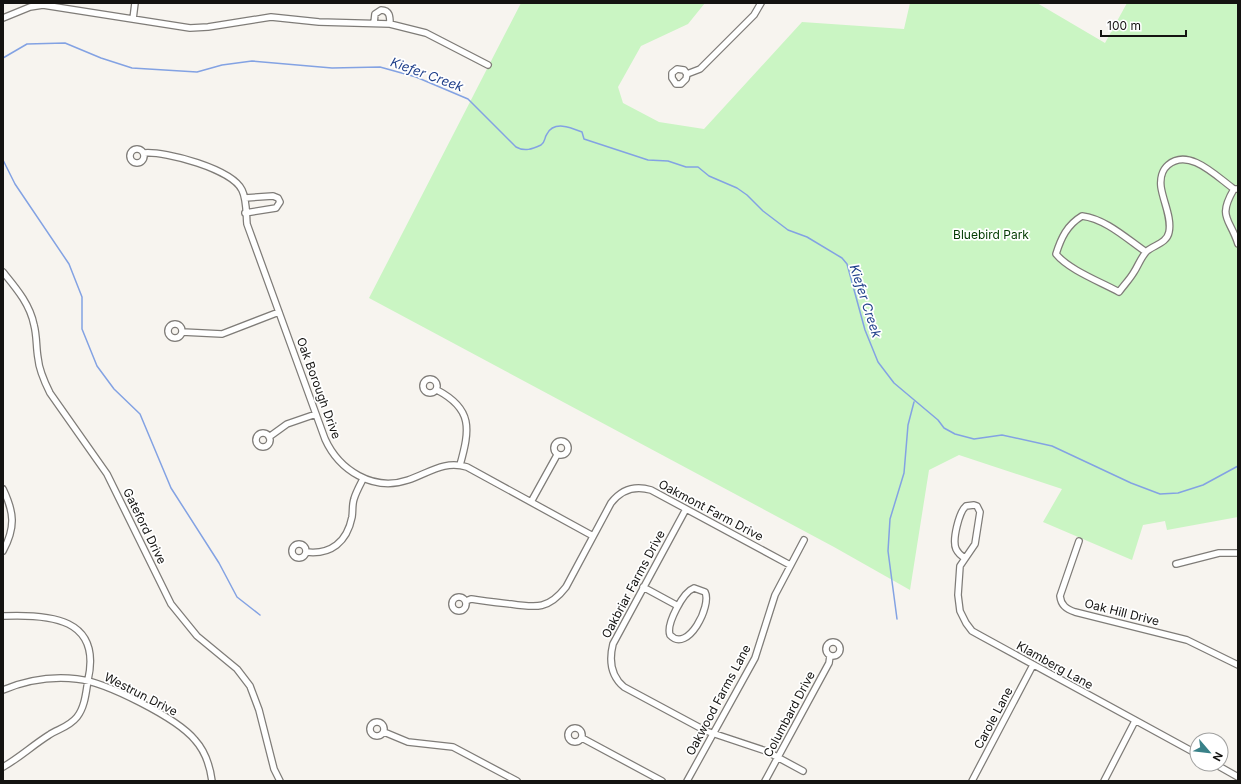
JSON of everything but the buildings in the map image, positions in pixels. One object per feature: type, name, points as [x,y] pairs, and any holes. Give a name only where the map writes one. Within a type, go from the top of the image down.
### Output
[{"type":"street","points":[[133,19],[135,3]]},
{"type":"street","points":[[687,74],[700,69],[754,16],[761,3]]},
{"type":"street","points":[[3,18],[30,7],[43,5],[190,28],[271,18],[319,22],[390,24],[426,33],[488,65]]},
{"type":"street","points":[[374,23],[375,14],[381,10],[386,11],[389,14],[390,24]]},
{"type":"street","points":[[677,69],[684,70],[687,74],[686,79],[681,84],[676,84],[672,78],[672,73],[677,69]]},
{"type":"street","name":"Oak Borough Drive","points":[[144,153],[154,152],[184,158],[223,174],[237,183],[245,198],[246,224],[316,414],[330,451],[344,467],[363,479],[387,483],[407,480],[440,466],[460,465]]},
{"type":"street","points":[[1146,252],[1105,224],[1090,217],[1082,216],[1068,227],[1059,244],[1056,254],[1060,259],[1076,269],[1119,292],[1134,274],[1146,252],[1167,238],[1169,232],[1167,212],[1161,185],[1161,178],[1163,172],[1173,161],[1180,158],[1189,159],[1236,189],[1229,198],[1225,214],[1227,223],[1238,244]]},
{"type":"street","points":[[245,198],[273,196],[278,198],[280,202],[276,208],[246,213]]},
{"type":"street","name":"Gateford Drive","points":[[3,272],[20,294],[31,314],[34,325],[38,360],[48,388],[107,474],[171,604],[197,636],[238,669],[250,686],[259,710],[274,769],[280,781]]},
{"type":"street","points":[[182,332],[222,334],[279,312]]},
{"type":"street","points":[[437,390],[458,405],[466,418],[466,440],[460,465],[593,536]]},
{"type":"street","points":[[269,436],[287,424],[316,414]]},
{"type":"street","points":[[531,502],[557,455]]},
{"type":"street","points":[[306,552],[316,553],[326,551],[338,545],[343,540],[350,526],[354,498],[363,479]]},
{"type":"street","name":"Oakmont Farm Drive","points":[[466,601],[471,599],[534,608],[551,602],[559,596],[566,587],[611,503],[617,495],[627,489],[636,487],[651,490],[790,565]]},
{"type":"street","points":[[3,489],[12,513],[12,527],[9,540],[3,551]]},
{"type":"street","name":"Klamberg Lane","points":[[965,558],[959,553],[955,544],[959,516],[966,506],[974,505],[977,506],[980,512],[975,544],[960,566],[958,595],[960,611],[966,623],[981,636],[1189,750]]},
{"type":"street","name":"Oakbriar Farms Drive","points":[[686,509],[613,644],[611,661],[615,676],[624,687],[712,734],[766,751],[803,771]]},
{"type":"street","name":"Oakwood Farms Lane","points":[[687,781],[755,658],[771,604],[804,540]]},
{"type":"street","name":"Oak Hill Drive","points":[[1079,541],[1060,596],[1066,608],[1075,612],[1187,640],[1238,665]]},
{"type":"street","points":[[1176,564],[1219,553],[1238,553]]},
{"type":"street","points":[[643,587],[678,606]]},
{"type":"street","points":[[698,588],[707,595],[706,606],[695,627],[689,636],[683,640],[675,639],[669,632],[669,625],[678,606],[690,589],[698,588]]},
{"type":"street","points":[[3,616],[55,619],[70,624],[79,630],[86,641],[92,656],[82,708],[72,723],[51,734],[3,766]]},
{"type":"street","name":"Columbard Drive","points":[[765,781],[829,663],[830,656]]},
{"type":"street","name":"Carole Lane","points":[[972,781],[1033,665]]},
{"type":"street","name":"Westrun Drive","points":[[3,690],[17,684],[45,678],[88,681],[129,697],[185,729],[204,752],[211,772],[212,781]]},
{"type":"street","points":[[1104,781],[1135,721]]},
{"type":"street","points":[[384,732],[408,742],[453,747],[517,781]]},
{"type":"street","points":[[582,738],[662,781]]},
{"type":"street","points":[[1227,772],[1236,778]]},
{"type":"green space","name":"Bluebird Park","points":[[521,3],[705,3],[688,24],[641,46],[618,87],[623,103],[659,122],[704,129],[802,22],[904,29],[910,3],[1037,3],[1105,43],[1127,3],[1238,3],[1238,517],[1167,530],[1165,521],[1143,525],[1132,560],[1043,522],[1062,489],[959,455],[929,470],[910,590],[834,547],[369,298]]},
{"type":"waterway","name":"Kiefer Creek","points":[[3,58],[27,44],[65,43],[101,58],[132,68],[197,72],[222,65],[252,61],[332,68],[380,67],[416,77],[468,99],[519,149],[535,148],[541,145],[550,130],[554,127],[563,126],[582,132],[584,139],[648,160],[668,161],[686,167],[698,167],[709,176],[737,188],[747,195],[763,211],[788,230],[807,237],[842,258],[847,264],[865,330],[878,362],[894,383],[938,420],[944,428],[955,434],[974,439],[1002,435],[1052,446],[1131,483],[1160,494],[1178,493],[1203,485],[1238,466]]},
{"type":"waterway","points":[[3,160],[15,184],[69,264],[82,297],[82,329],[97,366],[114,389],[140,414],[171,488],[219,563],[237,597],[260,615]]},
{"type":"waterway","points":[[897,619],[888,551],[890,519],[904,473],[908,425],[914,402]]}]
